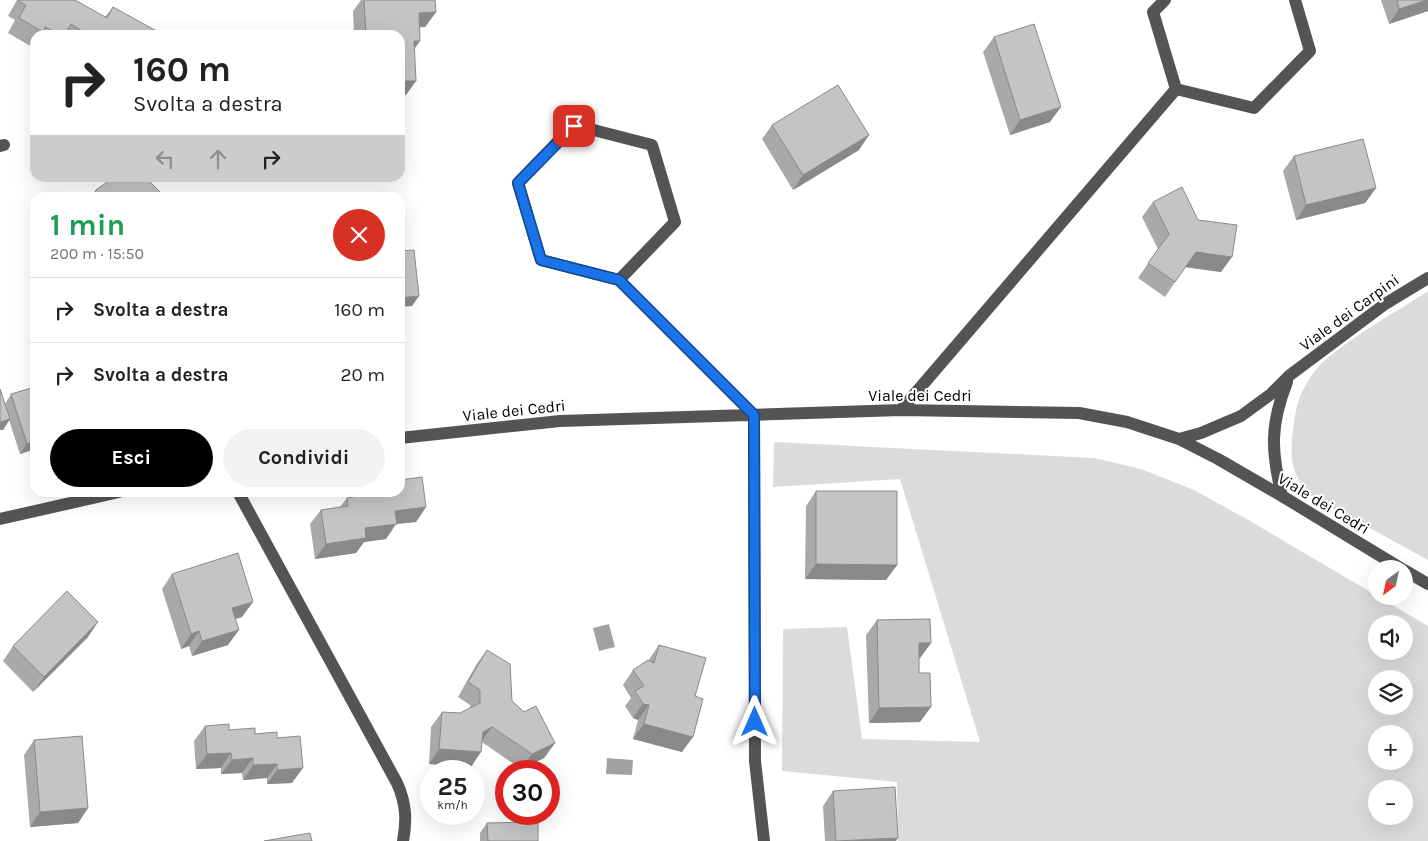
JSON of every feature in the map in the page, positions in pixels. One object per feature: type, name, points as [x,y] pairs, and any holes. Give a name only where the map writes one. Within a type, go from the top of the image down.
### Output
[{"type":"street","points":[[1165,0],[1153,12],[1176,89]]},
{"type":"street","points":[[1176,89],[1254,108],[1310,51],[1295,0]]},
{"type":"street","points":[[901,410],[1176,89]]},
{"type":"street","points":[[619,280],[675,222],[652,145],[574,126],[518,183],[541,260],[619,280],[754,415],[755,760],[764,841]]},
{"type":"street","name":"Viale dei Carpini","points":[[1179,439],[1208,431],[1241,416],[1271,394],[1290,375],[1385,304],[1428,278]]},
{"type":"street","points":[[1282,496],[1275,465],[1273,434],[1275,416],[1290,375]]},
{"type":"street","name":"Viale dei Cedri","points":[[405,437],[560,421],[901,410],[1079,413],[1127,422],[1179,439],[1282,496],[1388,560]]},
{"type":"street","points":[[0,519],[97,497]]},
{"type":"street","points":[[241,497],[397,783],[403,797],[406,813],[403,841]]},
{"type":"street","name":"Viale dei Cedri","points":[[1413,575],[1428,584]]},
{"type":"shaded area","points":[[1428,291],[1428,560],[1313,497],[1297,478],[1292,456],[1292,439],[1294,420],[1300,396],[1317,368],[1334,352]]},
{"type":"shaded area","points":[[774,442],[1094,458],[1141,469],[1194,490],[1368,591],[1368,605],[1392,605],[1409,615],[1368,615],[1368,660],[1413,660],[1413,617],[1428,626],[1428,841],[898,841],[897,782],[782,771],[783,629],[847,627],[862,739],[980,742],[900,479],[773,487]]},
{"type":"shaded area","points":[[609,624],[615,647],[599,651],[593,628]]},
{"type":"shaded area","points":[[607,758],[633,760],[632,775],[606,774]]},
{"type":"building","points":[[75,0],[107,18],[113,7],[155,30],[80,30],[71,24],[68,30],[51,30],[45,27],[44,30],[40,30],[19,18],[26,5],[18,1]]},
{"type":"building","points":[[364,0],[435,0],[436,12],[419,13],[420,41],[414,41],[416,81],[405,81],[405,30],[366,30]]},
{"type":"building","points":[[1397,0],[1427,0],[1399,9]]},
{"type":"building","points":[[1034,24],[1061,107],[1020,120],[994,37]]},
{"type":"building","points":[[838,85],[869,135],[803,175],[772,125]]},
{"type":"building","points":[[1363,139],[1376,188],[1306,205],[1294,156]]},
{"type":"building","points":[[107,182],[150,182],[160,192],[96,192]]},
{"type":"building","points":[[1182,187],[1198,220],[1237,225],[1232,257],[1196,252],[1175,282],[1148,263],[1169,234],[1153,202]]},
{"type":"building","points":[[414,250],[419,296],[405,297],[405,251]]},
{"type":"building","points":[[30,388],[30,443],[27,444],[11,394]]},
{"type":"building","points":[[0,389],[10,419],[0,422]]},
{"type":"building","points":[[422,477],[426,507],[395,511],[397,524],[365,528],[366,538],[326,544],[321,510],[348,506],[347,498],[352,497],[405,497],[405,479]]},
{"type":"building","points":[[816,491],[897,491],[897,565],[816,564]]},
{"type":"building","points":[[238,553],[253,602],[232,608],[239,630],[202,641],[199,631],[191,634],[172,574]]},
{"type":"building","points":[[67,591],[98,622],[44,677],[13,646]]},
{"type":"building","points":[[930,619],[931,643],[919,643],[919,673],[930,673],[931,707],[879,708],[877,620]]},
{"type":"building","points":[[659,645],[706,658],[695,696],[703,699],[693,737],[644,724],[649,705],[643,704],[635,691],[644,686],[633,670],[648,660],[654,663]]},
{"type":"building","points":[[487,650],[510,664],[512,701],[524,712],[536,706],[555,743],[532,754],[492,727],[483,732],[481,752],[439,749],[442,712],[460,713],[480,703],[480,690],[468,682]]},
{"type":"building","points":[[229,724],[229,730],[255,728],[255,734],[277,732],[277,738],[300,736],[303,768],[277,770],[277,764],[253,765],[253,758],[232,760],[231,753],[207,754],[205,726]]},
{"type":"building","points":[[82,736],[88,808],[40,812],[34,740]]},
{"type":"building","points":[[895,787],[898,838],[836,841],[833,791]]},
{"type":"building","points":[[487,823],[495,823],[495,825],[538,825],[538,841],[488,841]]},
{"type":"building","points":[[310,833],[312,841],[264,841]]},
{"type":"route","points":[[574,126],[518,183],[541,260],[619,280],[754,415],[755,722]]}]
